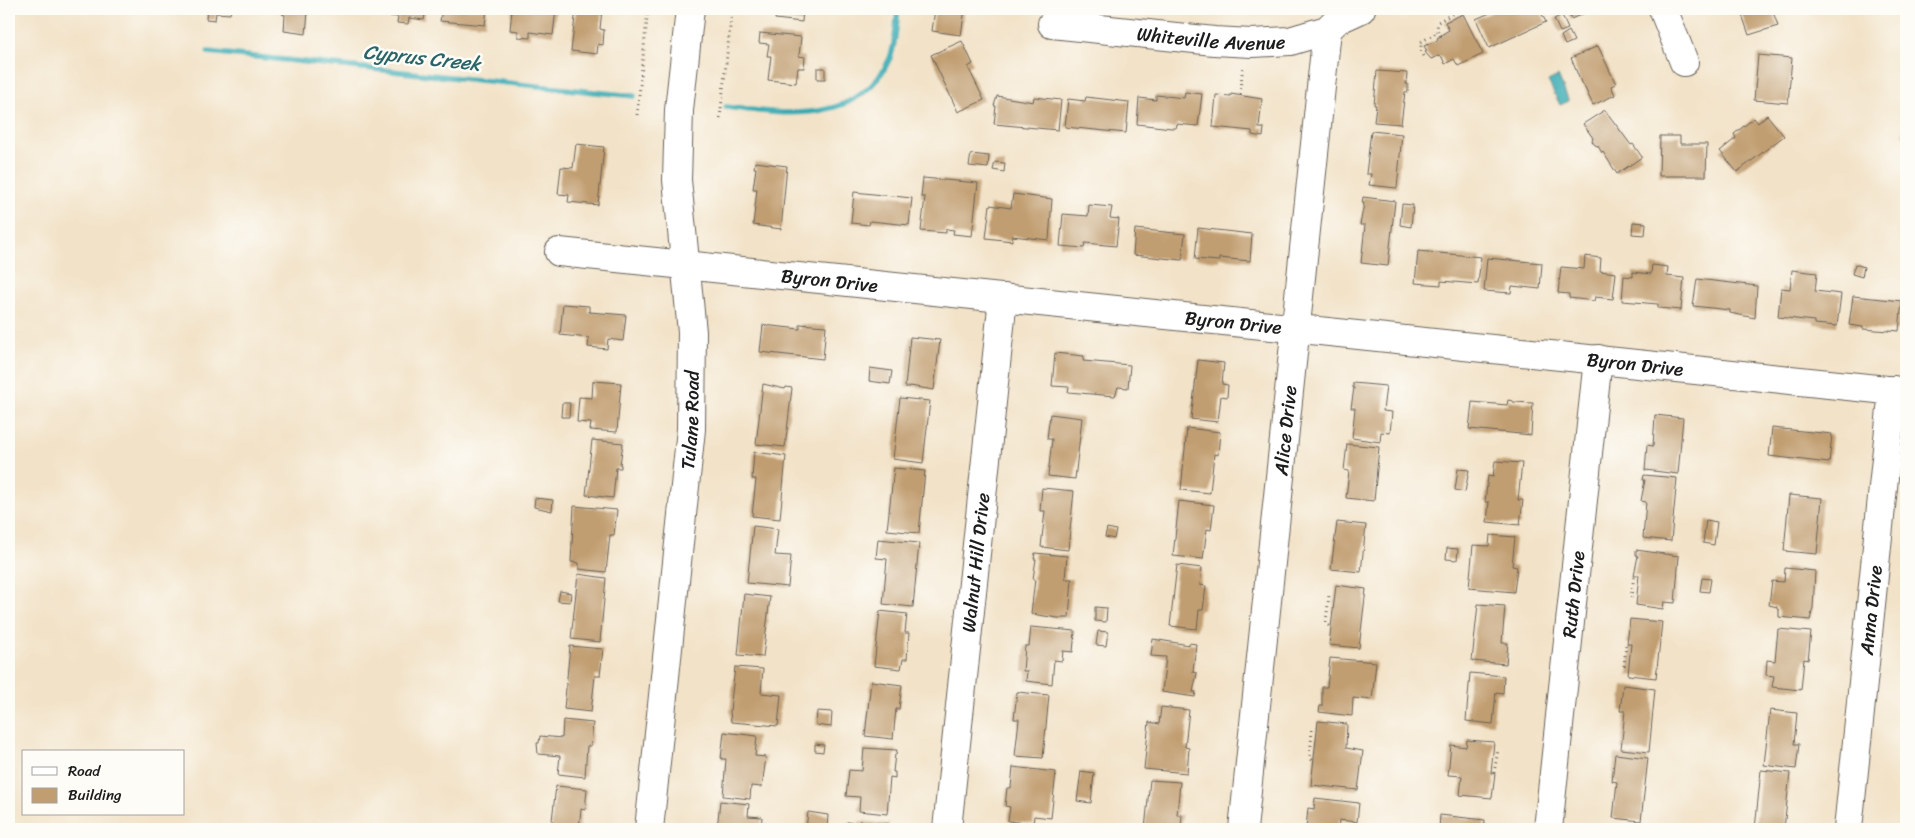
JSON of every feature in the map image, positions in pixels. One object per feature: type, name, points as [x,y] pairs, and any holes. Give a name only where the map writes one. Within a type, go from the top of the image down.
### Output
[{"type":"street","name":"Tulane Road","points":[[649,829],[691,429],[692,349],[676,180],[677,140],[690,9]]},
{"type":"street","name":"Whiteville Avenue","points":[[1052,24],[1214,41],[1252,43],[1290,41],[1327,30],[1337,20],[1361,9]]},
{"type":"street","points":[[1662,9],[1684,62]]},
{"type":"street","name":"Alice Drive","points":[[1243,829],[1327,30]]},
{"type":"street","name":"Byron Drive","points":[[559,252],[1900,391]]},
{"type":"street","name":"Walnut Hill Drive","points":[[947,829],[1003,298]]},
{"type":"street","name":"Ruth Drive","points":[[1548,829],[1598,359]]},
{"type":"street","name":"Anna Drive","points":[[1848,829],[1900,391]]},
{"type":"path","points":[[636,115],[648,9]]},
{"type":"path","points":[[720,118],[732,9]]},
{"type":"path","points":[[1440,36],[1438,22],[1452,14]]},
{"type":"path","points":[[1424,56],[1421,50],[1421,42],[1438,32]]},
{"type":"path","points":[[1240,94],[1244,59]]},
{"type":"path","points":[[1631,598],[1634,576]]},
{"type":"path","points":[[1329,596],[1326,622],[1329,626]]},
{"type":"path","points":[[1624,666],[1626,645]]},
{"type":"path","points":[[1312,730],[1310,758],[1313,761]]},
{"type":"path","points":[[1494,773],[1498,750]]},
{"type":"water","points":[[1558,76],[1569,101],[1560,105],[1548,81]]},
{"type":"building","points":[[207,9],[231,9],[230,14],[216,13],[215,20],[206,19]]},
{"type":"building","points":[[277,9],[308,11],[306,34],[284,31],[285,15],[282,14],[283,11]]},
{"type":"building","points":[[339,9],[365,9],[365,13]]},
{"type":"building","points":[[379,9],[426,9],[424,20],[409,18],[408,24],[397,23],[398,17],[379,15]]},
{"type":"building","points":[[442,9],[487,9],[485,25],[440,21]]},
{"type":"building","points":[[512,9],[556,9],[553,35],[530,32],[530,38],[518,37],[518,31],[510,30]]},
{"type":"building","points":[[576,9],[602,9],[600,29],[604,30],[603,45],[598,44],[597,54],[571,51]]},
{"type":"building","points":[[777,9],[803,9],[802,22],[775,19]]},
{"type":"building","points":[[935,9],[965,9],[961,35],[932,31]]},
{"type":"building","points":[[1499,9],[1539,9],[1546,22],[1489,48],[1476,19]]},
{"type":"building","points":[[1566,9],[1594,9],[1571,19]]},
{"type":"building","points":[[1740,9],[1772,9],[1778,26],[1749,35]]},
{"type":"building","points":[[1463,14],[1483,54],[1458,66],[1454,59],[1445,64],[1442,57],[1438,56],[1431,59],[1425,52],[1427,51],[1424,46],[1438,40],[1437,38],[1449,30],[1445,22]]},
{"type":"building","points":[[1562,15],[1568,29],[1560,32],[1554,19]]},
{"type":"building","points":[[1569,31],[1574,41],[1565,45],[1561,36]]},
{"type":"building","points":[[760,33],[801,37],[799,56],[805,57],[804,68],[798,68],[796,83],[768,80],[771,56],[767,56],[769,44],[759,43]]},
{"type":"building","points":[[962,41],[973,64],[968,67],[984,100],[958,112],[931,55]]},
{"type":"building","points":[[1598,46],[1616,84],[1611,86],[1615,95],[1593,105],[1571,58]]},
{"type":"building","points":[[1758,55],[1792,58],[1788,103],[1754,100]]},
{"type":"building","points":[[817,68],[825,68],[825,79],[817,79]]},
{"type":"building","points":[[1377,71],[1407,73],[1406,84],[1408,84],[1408,92],[1405,92],[1401,124],[1374,122]]},
{"type":"building","points":[[1185,92],[1202,94],[1198,126],[1177,124],[1176,128],[1171,128],[1137,124],[1139,98],[1156,100],[1156,95],[1184,98]]},
{"type":"building","points":[[1231,94],[1262,99],[1259,128],[1264,128],[1263,137],[1252,135],[1252,131],[1213,127],[1216,95],[1231,96]]},
{"type":"building","points":[[997,96],[1033,102],[1034,97],[1061,100],[1058,130],[994,124],[996,106],[994,106]]},
{"type":"building","points":[[1086,97],[1129,102],[1126,133],[1065,127],[1068,99],[1085,101]]},
{"type":"building","points":[[1605,110],[1642,157],[1617,174],[1603,152],[1592,141],[1593,138],[1583,124]]},
{"type":"building","points":[[1906,112],[1906,136],[1902,135]]},
{"type":"building","points":[[1767,115],[1784,136],[1737,172],[1720,151],[1736,138],[1734,134],[1754,118],[1758,123]]},
{"type":"building","points":[[1371,131],[1402,134],[1397,188],[1369,185],[1371,174],[1366,174]]},
{"type":"building","points":[[1660,136],[1680,136],[1680,144],[1707,144],[1706,176],[1659,176]]},
{"type":"building","points":[[576,144],[604,147],[598,205],[568,202],[569,195],[558,194],[561,167],[573,168]]},
{"type":"building","points":[[971,154],[989,156],[988,168],[969,166]]},
{"type":"building","points":[[755,162],[787,166],[781,229],[753,225],[757,189],[753,189]]},
{"type":"building","points":[[995,162],[1005,163],[1004,172],[993,170]]},
{"type":"building","points":[[923,178],[978,183],[972,236],[953,234],[954,230],[946,229],[946,233],[921,231],[925,197],[921,197]]},
{"type":"building","points":[[854,192],[912,198],[909,225],[870,221],[869,225],[851,223]]},
{"type":"building","points":[[1013,194],[1052,199],[1049,240],[1012,236],[1012,241],[986,238],[990,205],[1011,208]]},
{"type":"building","points":[[1363,197],[1395,201],[1388,266],[1361,263],[1365,225],[1360,225],[1364,203],[1362,203]]},
{"type":"building","points":[[1402,204],[1413,205],[1411,227],[1400,225]]},
{"type":"building","points":[[1089,205],[1112,207],[1110,218],[1119,219],[1116,246],[1085,243],[1084,248],[1060,246],[1063,214],[1088,216]]},
{"type":"building","points":[[1633,222],[1646,223],[1645,235],[1632,234]]},
{"type":"building","points":[[1198,228],[1252,234],[1250,261],[1219,258],[1219,261],[1195,259]]},
{"type":"building","points":[[1135,229],[1185,234],[1182,260],[1133,255]]},
{"type":"building","points":[[1418,251],[1481,257],[1478,284],[1441,281],[1441,285],[1415,283]]},
{"type":"building","points":[[1585,256],[1601,258],[1600,271],[1616,273],[1613,299],[1595,297],[1594,301],[1569,298],[1569,294],[1558,293],[1561,267],[1584,269]]},
{"type":"building","points":[[1487,258],[1542,263],[1540,289],[1512,286],[1511,293],[1484,291]]},
{"type":"building","points":[[1855,264],[1864,267],[1862,277],[1852,274]]},
{"type":"building","points":[[1652,265],[1668,267],[1667,276],[1684,278],[1681,310],[1658,308],[1658,304],[1622,301],[1624,276],[1633,277],[1633,272],[1651,274]]},
{"type":"building","points":[[1792,270],[1817,273],[1815,291],[1841,294],[1837,326],[1778,317],[1781,288],[1790,289]]},
{"type":"building","points":[[1697,279],[1757,286],[1755,318],[1730,313],[1730,310],[1693,306]]},
{"type":"building","points":[[1853,296],[1902,301],[1899,331],[1863,329],[1863,327],[1849,325]]},
{"type":"building","points":[[563,304],[589,306],[589,312],[626,315],[623,341],[608,339],[607,349],[588,347],[589,338],[560,335]]},
{"type":"building","points":[[800,324],[826,326],[823,359],[760,352],[763,325],[800,329]]},
{"type":"building","points":[[910,337],[940,340],[934,390],[910,386],[905,387]]},
{"type":"building","points":[[1055,353],[1084,356],[1083,361],[1130,365],[1128,388],[1118,387],[1115,396],[1068,392],[1069,387],[1052,386]]},
{"type":"building","points":[[1198,360],[1224,363],[1222,384],[1228,385],[1227,397],[1221,396],[1218,422],[1191,419]]},
{"type":"building","points":[[870,368],[892,371],[890,384],[869,381]]},
{"type":"building","points":[[593,381],[621,383],[617,432],[590,430],[591,423],[577,422],[579,397],[592,398]]},
{"type":"building","points":[[1353,383],[1386,386],[1383,411],[1392,412],[1390,433],[1381,432],[1380,442],[1352,438],[1355,408],[1351,408]]},
{"type":"building","points":[[763,384],[785,389],[786,387],[792,388],[785,447],[756,444]]},
{"type":"building","points":[[900,398],[930,401],[923,463],[893,459]]},
{"type":"building","points":[[1508,400],[1533,403],[1531,435],[1469,429],[1472,402],[1507,405]]},
{"type":"building","points":[[562,403],[570,403],[569,417],[561,417]]},
{"type":"building","points":[[1050,414],[1082,418],[1075,479],[1048,476],[1052,439],[1047,439]]},
{"type":"building","points":[[1655,415],[1683,418],[1678,474],[1645,470],[1647,445],[1653,446]]},
{"type":"building","points":[[1187,428],[1220,432],[1218,455],[1214,454],[1210,493],[1181,490]]},
{"type":"building","points":[[1772,428],[1832,434],[1829,463],[1769,456]]},
{"type":"building","points":[[592,440],[623,443],[621,468],[616,468],[613,498],[586,495]]},
{"type":"building","points":[[1347,444],[1379,447],[1374,501],[1346,498],[1349,471],[1344,470]]},
{"type":"building","points":[[754,452],[786,456],[780,519],[752,516],[756,479],[752,479]]},
{"type":"building","points":[[1495,461],[1522,463],[1518,500],[1523,500],[1520,525],[1487,522],[1489,502],[1485,502],[1488,476],[1493,477]]},
{"type":"building","points":[[894,468],[925,471],[919,533],[887,530]]},
{"type":"building","points":[[1458,469],[1469,470],[1465,492],[1455,490]]},
{"type":"building","points":[[1644,475],[1677,478],[1671,541],[1643,538],[1646,502],[1641,501],[1645,480],[1643,480]]},
{"type":"building","points":[[1042,488],[1074,491],[1068,550],[1041,547],[1045,511],[1040,511]]},
{"type":"building","points":[[1789,495],[1822,498],[1817,554],[1784,551]]},
{"type":"building","points":[[535,498],[553,500],[552,511],[534,507]]},
{"type":"building","points":[[1179,501],[1214,505],[1211,530],[1207,529],[1203,559],[1173,556]]},
{"type":"building","points":[[574,506],[617,510],[614,535],[610,535],[606,572],[579,569],[579,563],[571,562]]},
{"type":"building","points":[[1706,520],[1717,522],[1714,545],[1703,543]]},
{"type":"building","points":[[1337,522],[1366,525],[1361,572],[1331,569]]},
{"type":"building","points":[[753,526],[778,529],[775,555],[791,556],[788,587],[747,583]]},
{"type":"building","points":[[1107,528],[1116,530],[1114,539],[1105,537]]},
{"type":"building","points":[[1490,535],[1515,537],[1512,566],[1517,567],[1514,592],[1469,588],[1473,545],[1489,546]]},
{"type":"building","points":[[878,539],[919,543],[913,607],[883,604],[887,559],[876,558]]},
{"type":"building","points":[[1447,548],[1458,549],[1457,560],[1446,559]]},
{"type":"building","points":[[1636,550],[1679,556],[1675,603],[1664,602],[1663,609],[1636,605],[1639,575],[1634,575],[1638,556],[1636,555]]},
{"type":"building","points":[[1035,553],[1067,556],[1065,579],[1072,579],[1069,618],[1031,614],[1035,579],[1033,579]]},
{"type":"building","points":[[1177,565],[1202,568],[1200,585],[1206,586],[1203,610],[1199,610],[1197,629],[1170,626]]},
{"type":"building","points":[[1785,568],[1815,571],[1813,608],[1810,620],[1779,617],[1777,607],[1769,605],[1772,581],[1784,582]]},
{"type":"building","points":[[578,574],[606,578],[600,642],[571,639]]},
{"type":"building","points":[[1702,578],[1711,579],[1709,592],[1700,591]]},
{"type":"building","points":[[1336,585],[1366,589],[1359,648],[1329,645]]},
{"type":"building","points":[[560,591],[571,593],[570,602],[558,601]]},
{"type":"building","points":[[744,594],[770,597],[763,657],[738,655]]},
{"type":"building","points":[[1478,604],[1505,606],[1502,643],[1508,643],[1506,664],[1472,661]]},
{"type":"building","points":[[1095,607],[1107,608],[1106,622],[1095,621]]},
{"type":"building","points":[[880,611],[907,614],[905,633],[909,633],[907,659],[903,659],[901,669],[874,666]]},
{"type":"building","points":[[1630,619],[1662,622],[1656,678],[1628,675],[1631,644],[1627,644]]},
{"type":"building","points":[[1031,627],[1075,631],[1073,652],[1063,651],[1062,661],[1054,660],[1052,684],[1026,681],[1027,671],[1023,671],[1025,646],[1029,646]]},
{"type":"building","points":[[1778,629],[1811,632],[1808,660],[1804,659],[1801,690],[1772,687],[1774,676],[1766,675],[1767,660],[1775,661]]},
{"type":"building","points":[[1098,631],[1108,632],[1106,646],[1096,645]]},
{"type":"building","points":[[1153,639],[1189,645],[1189,643],[1196,644],[1193,672],[1197,673],[1193,692],[1196,692],[1195,697],[1162,692],[1166,657],[1151,656]]},
{"type":"building","points":[[570,646],[603,649],[600,676],[595,676],[591,712],[564,709]]},
{"type":"building","points":[[1330,658],[1376,662],[1372,700],[1353,698],[1352,716],[1319,712],[1320,706],[1322,706],[1322,687],[1327,687]]},
{"type":"building","points":[[735,667],[763,669],[761,693],[781,695],[778,726],[731,722],[730,711]]},
{"type":"building","points":[[1470,673],[1504,676],[1503,693],[1496,692],[1493,724],[1466,721]]},
{"type":"building","points":[[871,681],[902,685],[899,709],[896,709],[893,739],[865,736]]},
{"type":"building","points":[[1623,685],[1655,689],[1649,752],[1621,749],[1625,711],[1620,711]]},
{"type":"building","points":[[1017,692],[1049,695],[1043,758],[1015,756],[1019,719],[1014,719]]},
{"type":"building","points":[[1161,707],[1189,710],[1185,747],[1189,748],[1187,773],[1144,769],[1149,722],[1159,724]]},
{"type":"building","points":[[1770,710],[1797,713],[1794,744],[1799,744],[1796,769],[1764,765]]},
{"type":"building","points":[[817,711],[832,712],[831,727],[816,725]]},
{"type":"building","points":[[563,720],[593,723],[591,746],[587,746],[585,777],[558,774],[560,756],[538,754],[537,743],[539,743],[540,736],[562,738]]},
{"type":"building","points":[[1318,721],[1347,724],[1346,748],[1363,751],[1358,790],[1311,785]]},
{"type":"building","points":[[724,732],[757,736],[755,756],[766,757],[762,787],[751,786],[750,799],[723,796],[726,759],[721,759]]},
{"type":"building","points":[[1467,740],[1494,742],[1491,773],[1495,774],[1492,798],[1460,795],[1462,776],[1448,775],[1451,745],[1466,747]]},
{"type":"building","points":[[815,744],[824,745],[823,752],[815,751]]},
{"type":"building","points":[[864,748],[897,750],[893,772],[895,772],[895,778],[890,777],[887,814],[859,811],[860,797],[846,796],[849,770],[862,771]]},
{"type":"building","points":[[1615,754],[1648,758],[1641,821],[1613,818],[1617,782],[1612,781]]},
{"type":"building","points":[[1013,767],[1056,772],[1051,818],[1034,816],[1033,824],[1008,821],[1010,807],[1005,806],[1007,788],[1011,788]]},
{"type":"building","points":[[1761,770],[1790,773],[1784,829],[1755,829]]},
{"type":"building","points":[[1081,771],[1094,773],[1091,803],[1077,801]]},
{"type":"building","points":[[1150,780],[1180,782],[1177,815],[1182,815],[1181,829],[1145,829]]},
{"type":"building","points":[[556,786],[587,789],[585,810],[581,809],[579,829],[551,829]]},
{"type":"building","points":[[1315,798],[1359,803],[1357,822],[1339,820],[1338,829],[1306,829],[1308,808],[1314,809]]},
{"type":"building","points":[[720,801],[749,804],[748,816],[762,817],[761,829],[717,829]]},
{"type":"building","points":[[808,812],[828,815],[827,829],[806,829]]},
{"type":"building","points":[[1440,815],[1485,820],[1484,829],[1439,829]]},
{"type":"building","points":[[859,821],[889,824],[888,829],[847,829],[847,822],[859,824]]},
{"type":"waterway","name":"Cyprus Creek","points":[[726,107],[796,113],[819,111],[841,105],[860,95],[877,80],[890,58],[895,40],[898,9]]},
{"type":"waterway","name":"Cyprus Creek","points":[[208,52],[634,96]]}]
